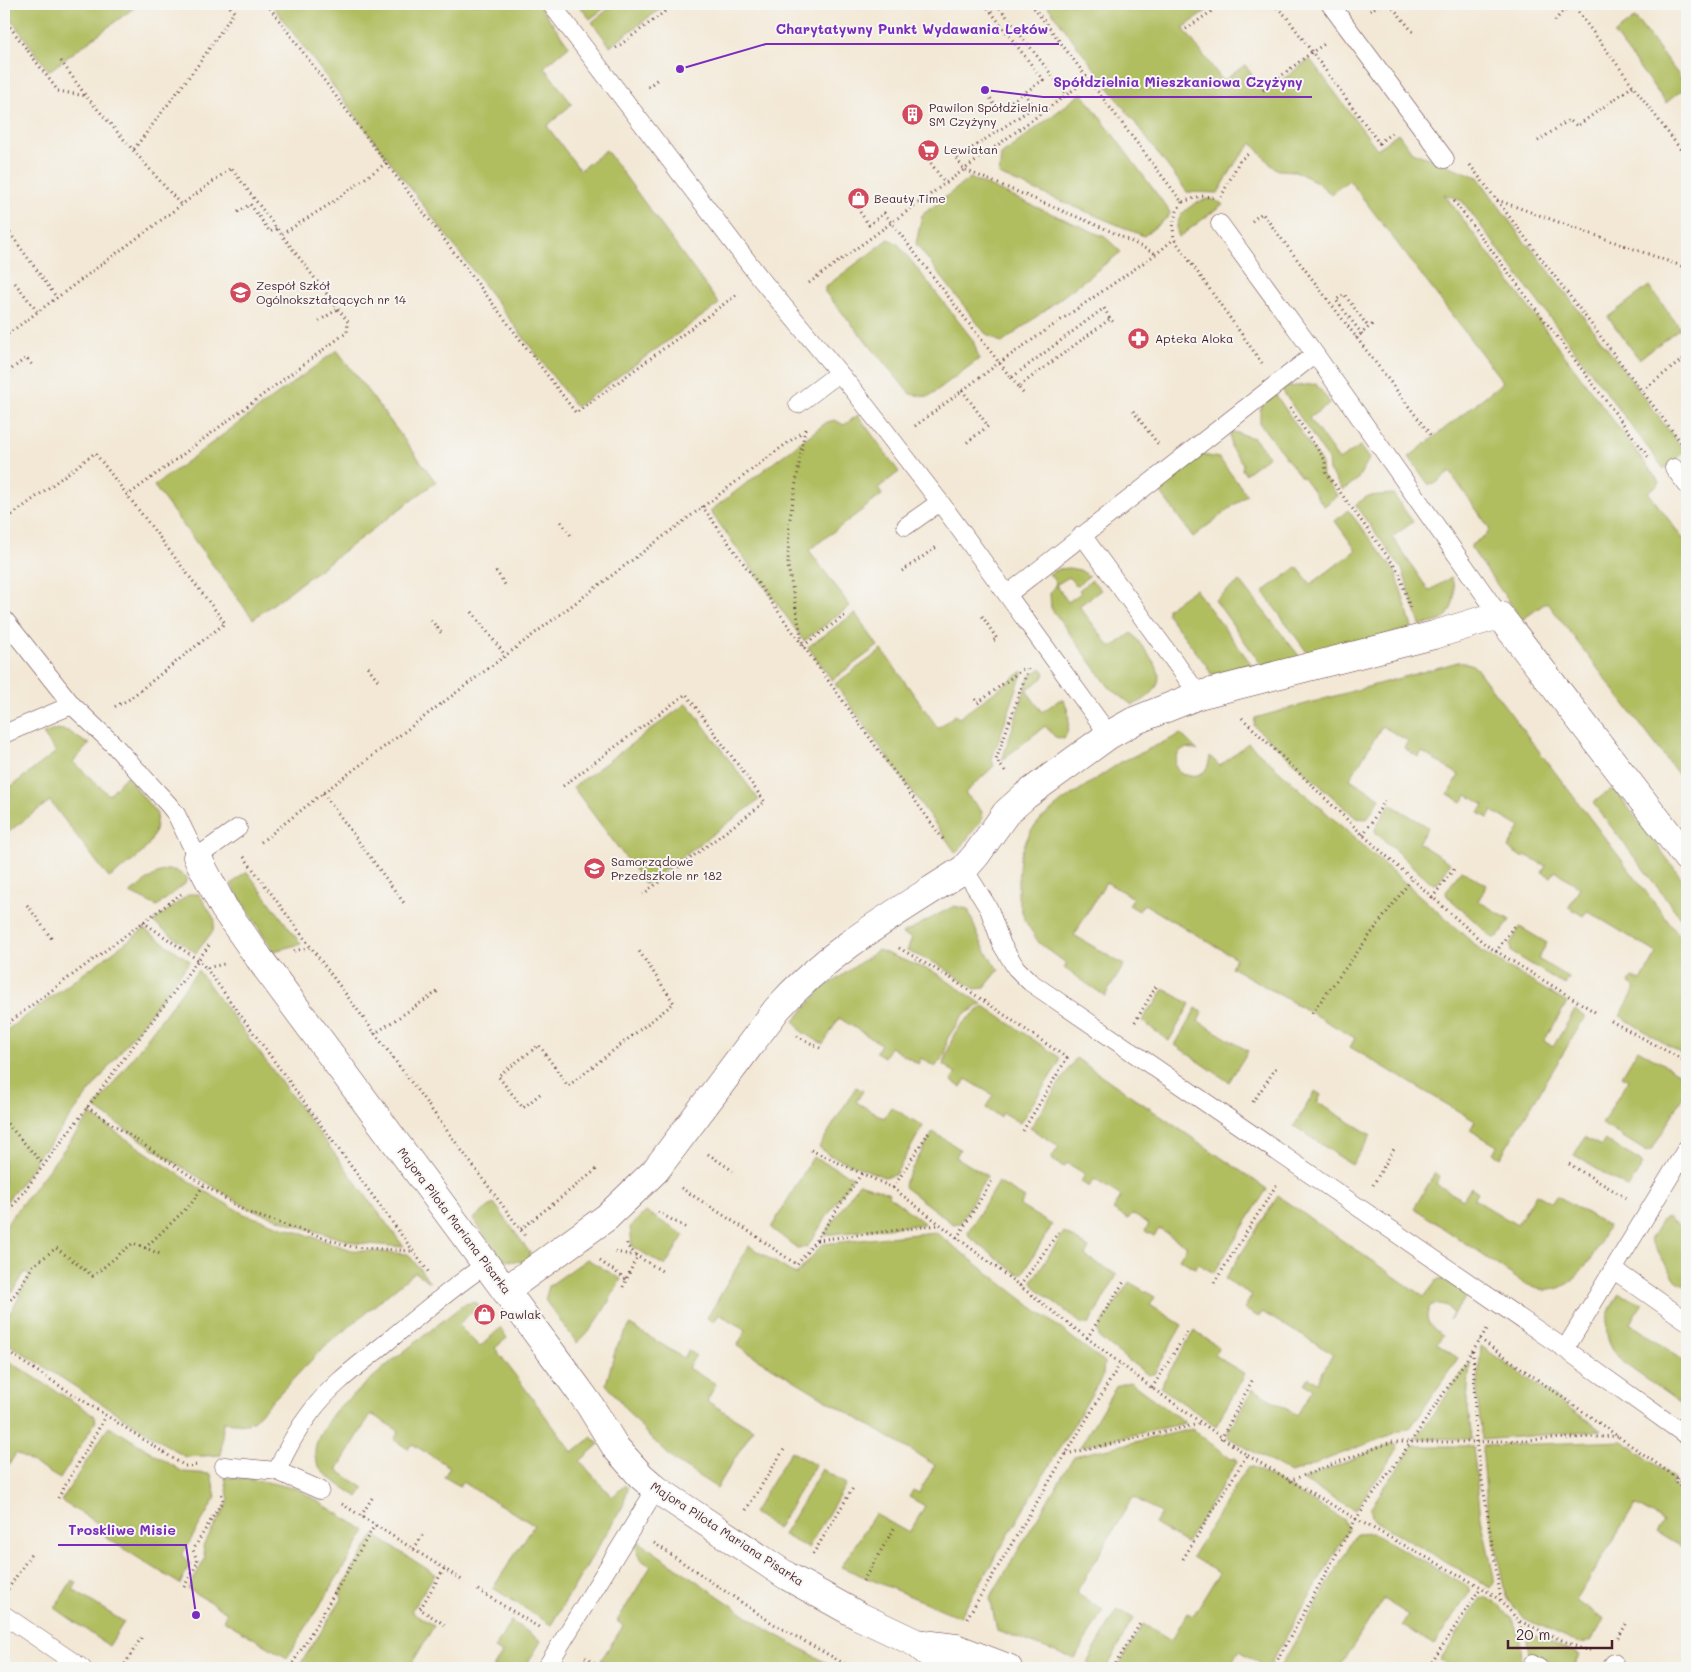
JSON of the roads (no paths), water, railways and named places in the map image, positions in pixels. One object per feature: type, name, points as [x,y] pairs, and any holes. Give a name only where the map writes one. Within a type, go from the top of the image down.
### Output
[{"type":"street","points":[[506,1290],[607,1217],[655,1171],[777,1009],[795,988],[840,950],[964,869],[1006,813],[1025,796],[1109,735],[1134,720],[1210,692],[1434,635],[1500,615],[1687,858]]},
{"type":"street","name":"Majora Pilota Mariana Pisarka","points":[[197,857],[224,908],[259,958],[506,1290],[589,1404],[616,1448],[641,1476],[656,1489],[788,1576],[859,1616],[916,1643],[947,1668]]},
{"type":"street","name":"Majora Pilota Mariana Pisarka","points":[[916,1643],[956,1648],[1008,1668]]},
{"type":"lane","points":[[551,4],[760,278],[839,373],[940,502],[1109,735]]},
{"type":"lane","points":[[1330,4],[1445,159]]},
{"type":"lane","points":[[1220,224],[1315,354],[1500,615]]},
{"type":"lane","points":[[1008,594],[1315,354]]},
{"type":"lane","points":[[798,404],[839,373]]},
{"type":"lane","points":[[1674,468],[1687,485]]},
{"type":"lane","points":[[906,526],[940,502]]},
{"type":"lane","points":[[1082,535],[1210,692]]},
{"type":"lane","name":"Majora Pilota Mariana Pisarka","points":[[4,619],[72,705],[113,744],[168,804],[176,814],[197,857]]},
{"type":"lane","points":[[4,734],[72,705]]},
{"type":"lane","points":[[197,857],[238,828]]},
{"type":"lane","points":[[964,869],[989,909],[1002,945],[1016,968],[1030,982],[1565,1349],[1687,1436]]},
{"type":"lane","points":[[1565,1349],[1687,1148]]},
{"type":"lane","points":[[277,1471],[285,1452],[298,1430],[325,1394],[445,1294],[486,1264]]},
{"type":"lane","points":[[1614,1270],[1687,1321]]},
{"type":"lane","points":[[224,1466],[277,1471],[320,1490]]},
{"type":"lane","points":[[546,1668],[656,1489]]},
{"type":"lane","points":[[4,1615],[82,1668]]},
{"type":"place","name":"Charytatywny Punkt Wydawania Leków","points":[[680,69]]},
{"type":"place","name":"Spółdzielnia Mieszkaniowa Czyżyny","points":[[985,90]]},
{"type":"place","name":"Pawilon Spółdzielnia SM Czyżyny","points":[[913,115]]},
{"type":"place","name":"Lewiatan","points":[[928,150]]},
{"type":"place","name":"Beauty Time","points":[[858,199]]},
{"type":"place","name":"Zespół Szkół Ogólnokształcących nr 14","points":[[240,293]]},
{"type":"place","name":"Apteka Aloka","points":[[1139,339]]},
{"type":"place","name":"Samorządowe Przedszkole nr 182","points":[[595,869]]},
{"type":"place","name":"Pawlak","points":[[484,1315]]},
{"type":"place","name":"Troskliwe Misie","points":[[196,1615]]}]
